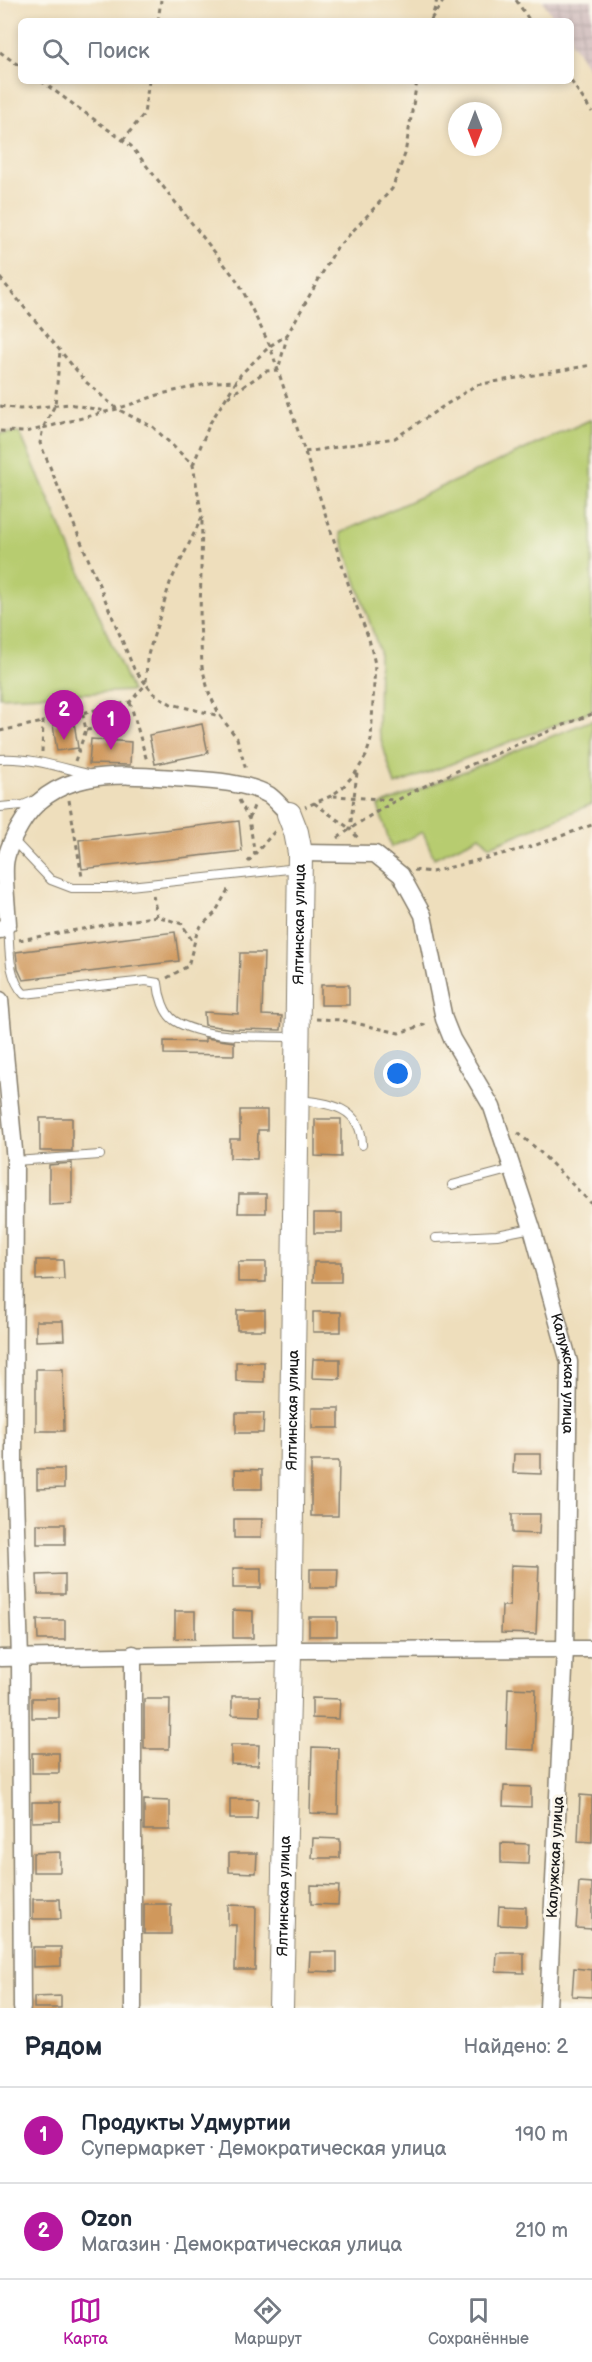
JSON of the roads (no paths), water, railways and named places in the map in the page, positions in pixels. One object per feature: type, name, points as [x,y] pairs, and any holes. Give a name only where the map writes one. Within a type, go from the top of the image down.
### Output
[{"type":"street","points":[[6,932],[3,886],[5,863],[12,839],[26,816],[69,777],[151,777],[211,781],[249,788],[270,796],[289,814]]},
{"type":"street","name":"Ялтинская улица","points":[[281,2008],[289,1653],[296,1028],[306,858],[289,814]]},
{"type":"street","name":"Калужская улица","points":[[306,858],[375,854],[401,875],[423,915],[444,1019],[452,1039],[495,1115],[532,1228],[569,1362],[565,1649],[548,2008]]},
{"type":"street","points":[[0,1000],[15,1161],[14,1462],[20,1659],[22,2008]]},
{"type":"street","points":[[0,1658],[289,1653],[298,1650],[592,1649]]},
{"type":"street","points":[[133,1654],[133,2008]]},
{"type":"lane","points":[[0,759],[11,758],[41,763],[69,777]]},
{"type":"lane","points":[[0,807],[22,805],[48,796]]},
{"type":"lane","points":[[12,839],[51,880],[72,888],[151,884],[236,875],[306,858]]},
{"type":"lane","points":[[6,932],[12,971],[17,986],[24,994],[146,981],[158,983],[159,995],[172,1020],[196,1031],[230,1035],[296,1028]]},
{"type":"lane","points":[[295,1100],[342,1108],[357,1121],[362,1134],[362,1145]]},
{"type":"lane","points":[[15,1161],[100,1155]]},
{"type":"lane","points":[[452,1185],[512,1169]]},
{"type":"lane","points":[[436,1238],[497,1235],[532,1228]]},
{"type":"place","name":"Ozon","points":[[64,740]]},
{"type":"place","name":"Продукты Удмуртии","points":[[111,750]]}]
